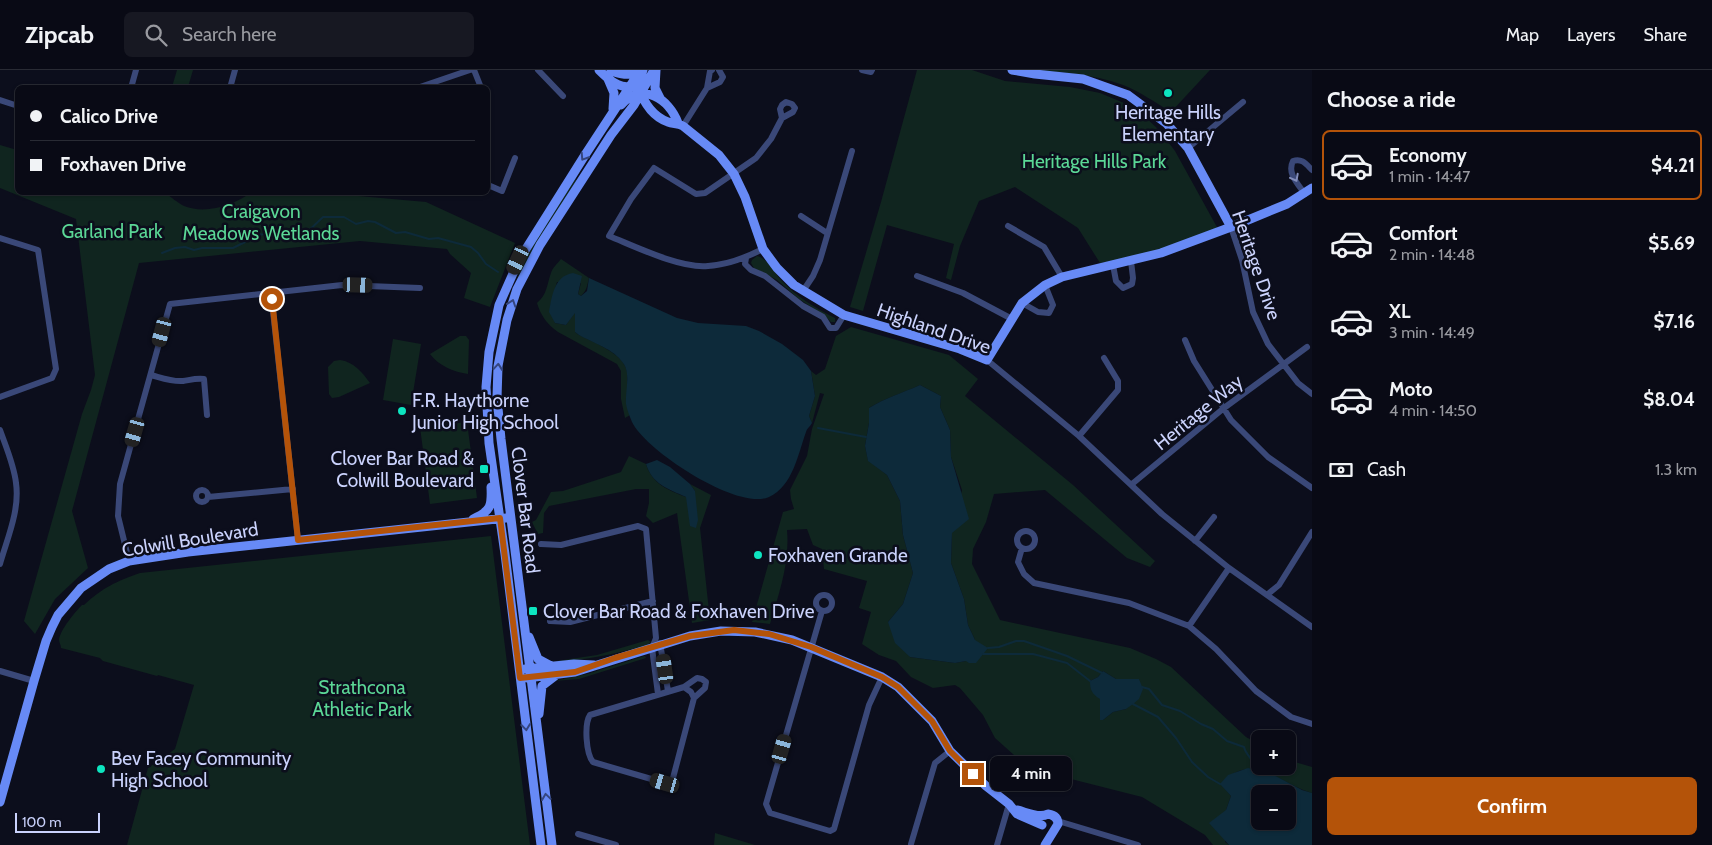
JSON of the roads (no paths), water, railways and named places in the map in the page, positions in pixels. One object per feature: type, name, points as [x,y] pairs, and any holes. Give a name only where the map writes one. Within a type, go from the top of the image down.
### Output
[{"type":"street","points":[[132,85],[136,70]]},
{"type":"street","points":[[231,85],[235,70]]},
{"type":"street","points":[[425,85],[470,70]]},
{"type":"street","points":[[474,70],[480,85]]},
{"type":"street","points":[[538,70],[563,96]]},
{"type":"street","points":[[599,70],[626,75],[641,70]]},
{"type":"street","points":[[635,91],[641,70]]},
{"type":"street","points":[[635,91],[654,70]]},
{"type":"street","points":[[654,70],[655,88],[661,101]]},
{"type":"street","points":[[681,125],[707,88],[710,71],[712,70]]},
{"type":"street","points":[[707,88],[720,82],[723,78],[719,70]]},
{"type":"street","points":[[862,70],[871,72],[872,70]]},
{"type":"street","name":"Heritage Drive","points":[[1012,70],[1083,79],[1128,94],[1167,124],[1188,148],[1231,228],[1242,260],[1253,312],[1268,344],[1298,383],[1312,394]]},
{"type":"street","points":[[610,73],[618,86],[653,95],[661,101]]},
{"type":"street","points":[[610,73],[615,102],[611,116]]},
{"type":"street","points":[[635,91],[653,112]]},
{"type":"street","name":"Clover Bar Road","points":[[541,845],[491,456],[486,405],[487,369],[491,338],[500,304],[518,260],[611,116],[635,91]]},
{"type":"street","name":"Clover Bar Road","points":[[552,845],[497,398],[498,366],[507,320],[517,289],[529,262],[620,121],[635,91]]},
{"type":"street","points":[[0,100],[15,105]]},
{"type":"street","name":"Highland Drive","points":[[661,101],[674,112],[681,125],[719,155],[734,174],[745,197],[763,250],[777,268],[802,291],[844,316],[960,349],[987,360],[1079,436],[1162,514],[1194,541],[1312,627]]},
{"type":"street","points":[[1188,148],[1243,102]]},
{"type":"street","points":[[620,121],[640,109],[653,112]]},
{"type":"street","name":"Highland Drive","points":[[653,112],[667,122],[681,125]]},
{"type":"street","points":[[763,250],[746,258],[706,267],[684,264],[609,236],[631,199],[654,168],[696,194],[705,193],[756,158],[772,139],[782,118]]},
{"type":"street","points":[[802,291],[813,276],[820,260],[826,233],[852,151]]},
{"type":"street","points":[[490,185],[502,191],[515,158]]},
{"type":"street","points":[[987,360],[1022,303],[1045,285],[1062,277],[1160,253],[1231,228],[1287,204],[1308,191],[1291,174],[1290,167],[1293,161],[1302,160],[1312,170]]},
{"type":"street","points":[[801,216],[826,233]]},
{"type":"street","points":[[1008,226],[1044,247],[1062,277]]},
{"type":"street","points":[[0,238],[38,250],[56,369],[52,378],[0,397]]},
{"type":"street","points":[[746,258],[745,264],[751,270],[765,276],[803,306],[823,317],[830,328],[836,328],[844,316]]},
{"type":"street","points":[[1113,265],[1116,281],[1123,288],[1132,284],[1131,261]]},
{"type":"street","points":[[917,276],[963,292],[1012,319]]},
{"type":"street","points":[[129,561],[118,516],[120,484],[170,304],[342,285],[420,288]]},
{"type":"street","points":[[1022,303],[1038,312],[1049,313],[1052,305],[1045,285]]},
{"type":"street","points":[[271,293],[298,540]]},
{"type":"street","points":[[1185,340],[1194,361],[1231,420],[1268,457],[1312,488]]},
{"type":"street","points":[[1283,364],[1307,347]]},
{"type":"street","points":[[1079,436],[1118,390],[1118,381],[1104,358]]},
{"type":"street","name":"Heritage Way","points":[[1132,484],[1224,408],[1283,364]]},
{"type":"street","points":[[151,375],[168,380],[204,379],[207,415]]},
{"type":"street","points":[[0,430],[14,472],[17,493],[15,508],[0,564]]},
{"type":"street","points":[[463,524],[480,516],[489,509],[492,503],[491,456]]},
{"type":"street","points":[[208,497],[293,489]]},
{"type":"street","name":"Colwill Boulevard","points":[[0,802],[34,681],[52,627],[58,615],[81,588],[109,569],[129,561],[298,540],[463,524],[511,517]]},
{"type":"street","points":[[1194,541],[1214,517]]},
{"type":"street","points":[[542,544],[561,545],[638,526],[643,527],[647,533],[657,643],[658,694]]},
{"type":"street","points":[[1268,594],[1279,585],[1312,532]]},
{"type":"street","points":[[1022,548],[1018,562],[1024,574],[1034,584],[1129,603],[1189,626],[1216,649],[1256,691],[1291,717],[1312,724]]},
{"type":"street","points":[[1189,626],[1229,568]]},
{"type":"street","points":[[550,621],[570,622],[653,601]]},
{"type":"street","points":[[822,611],[766,804],[770,813],[830,831],[834,830],[869,705],[882,677]]},
{"type":"street","points":[[525,627],[538,659],[556,671]]},
{"type":"street","points":[[520,674],[556,671],[575,672],[657,643],[690,636],[734,630],[769,634],[811,647],[882,677],[898,687],[932,721],[950,751],[1017,814],[1024,818],[1049,825],[1074,825],[1138,845]]},
{"type":"street","points":[[657,643],[668,691]]},
{"type":"street","points":[[0,671],[34,681]]},
{"type":"street","points":[[537,727],[542,686],[556,671]]},
{"type":"street","points":[[697,678],[706,682],[705,688],[694,698],[674,778],[665,783],[593,762],[589,758],[586,726],[590,715],[668,691],[684,687],[697,678]]},
{"type":"street","points":[[684,687],[691,692],[694,698]]},
{"type":"street","points":[[911,844],[935,763],[950,751]]},
{"type":"street","points":[[997,845],[1010,806]]},
{"type":"street","points":[[1045,845],[1049,825]]},
{"type":"street","points":[[578,834],[616,845]]},
{"type":"water","points":[[573,273],[582,276],[578,294],[581,296],[587,291],[589,278],[677,318],[698,323],[746,326],[782,344],[803,360],[811,371],[815,396],[809,416],[812,423],[806,431],[794,469],[777,492],[769,497],[755,499],[736,495],[716,487],[694,476],[673,462],[641,434],[632,422],[626,406],[627,372],[623,363],[609,350],[575,332],[575,313],[566,325],[555,323],[549,312],[553,293],[558,282]]},
{"type":"water","points":[[920,385],[941,396],[940,407],[950,430],[951,457],[969,519],[952,533],[951,563],[964,599],[968,625],[975,640],[988,648],[976,663],[966,661],[955,663],[910,657],[895,643],[888,622],[903,604],[913,573],[903,535],[900,501],[887,475],[868,461],[865,446],[869,423],[869,408],[887,398]]},
{"type":"water","points":[[657,460],[670,467],[690,484],[695,491],[698,520],[696,528],[690,526],[686,497],[662,485],[649,471],[646,464]]},
{"type":"water","points":[[1103,671],[1116,679],[1139,679],[1143,689],[1139,699],[1133,704],[1126,709],[1113,712],[1103,720],[1100,720],[1100,699],[1092,692],[1090,681],[1098,677]]},
{"type":"water","points":[[1248,768],[1251,769],[1251,775],[1274,775],[1293,785],[1251,785],[1251,830],[1296,830],[1296,787],[1312,793],[1312,845],[1229,845],[1209,823],[1226,810],[1231,796],[1220,784],[1228,775]]},
{"type":"waterway","points":[[162,253],[175,248],[185,247],[194,250],[202,248],[233,248],[245,242],[253,235],[267,234],[289,240],[301,238],[323,217],[344,217],[356,224],[368,221],[375,222],[396,233],[405,232],[429,239],[438,238],[471,247],[486,264],[498,272]]},
{"type":"waterway","points":[[818,428],[866,437]]},
{"type":"waterway","points":[[988,648],[999,647],[1016,641],[1024,641],[1067,656],[1102,673]]},
{"type":"waterway","points":[[983,654],[1033,654],[1067,663],[1090,681]]},
{"type":"waterway","points":[[1142,687],[1149,689],[1162,705],[1180,711],[1213,729],[1227,741],[1244,747],[1251,759]]},
{"type":"waterway","points":[[1133,704],[1158,717],[1176,738],[1192,762],[1208,777],[1220,784]]},
{"type":"place","name":"Heritage Hills Elementary","points":[[1168,93]]},
{"type":"place","name":"F.R. Haythorne Junior High School","points":[[402,411]]},
{"type":"place","name":"Clover Bar Road & Colwill Boulevard","points":[[484,469]]},
{"type":"place","name":"Foxhaven Grande","points":[[758,555]]},
{"type":"place","name":"Clover Bar Road & Foxhaven Drive","points":[[533,611]]},
{"type":"place","name":"Bev Facey Community High School","points":[[101,769]]},
{"type":"park label","name":"Heritage Hills Park","points":[[1094,161]]},
{"type":"park label","name":"Craigavon Meadows Wetlands","points":[[261,222]]},
{"type":"park label","name":"Garland Park","points":[[112,231]]},
{"type":"park label","name":"Strathcona Athletic Park","points":[[362,698]]}]
